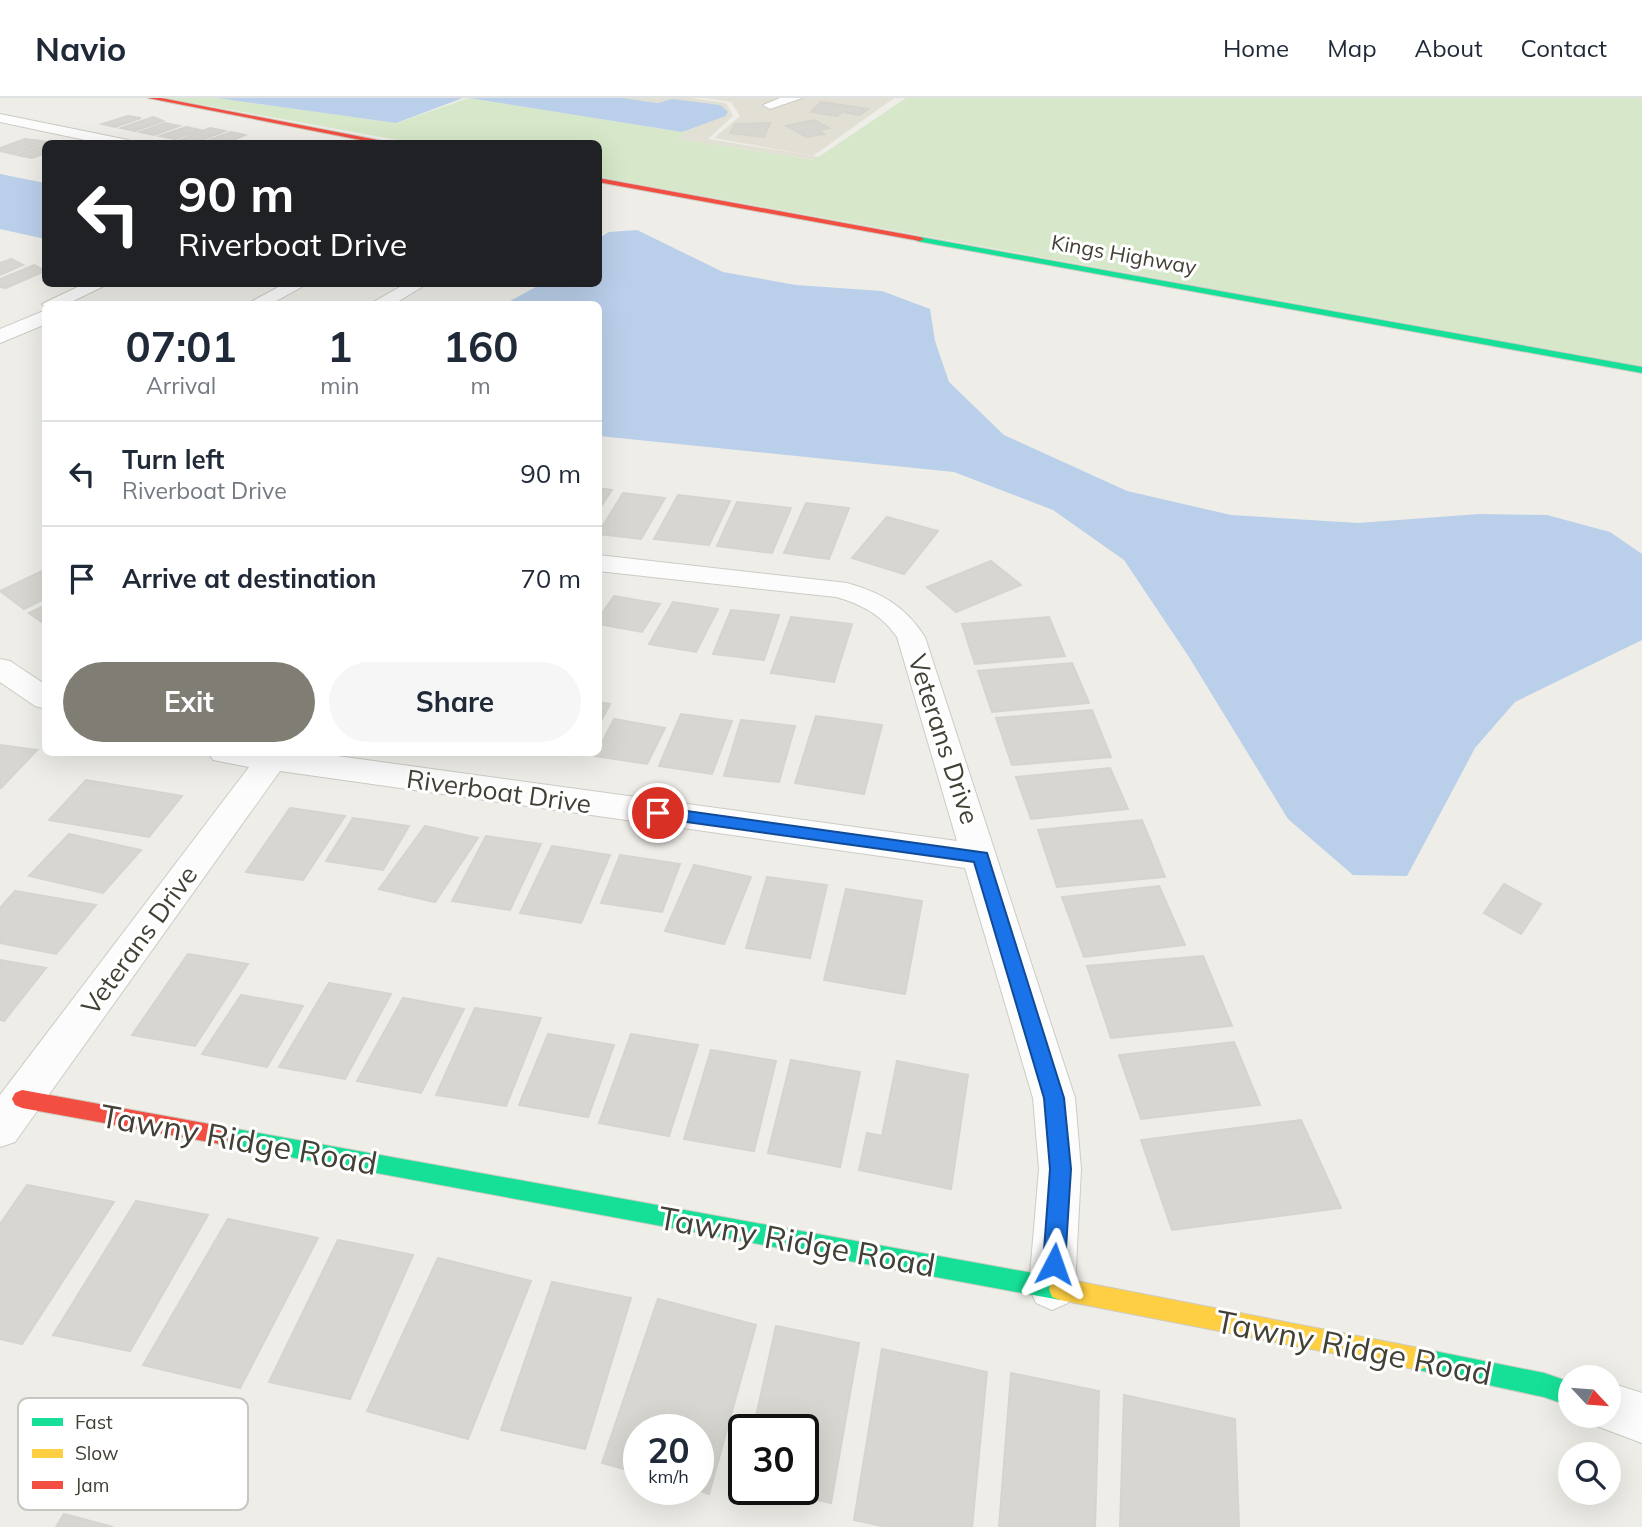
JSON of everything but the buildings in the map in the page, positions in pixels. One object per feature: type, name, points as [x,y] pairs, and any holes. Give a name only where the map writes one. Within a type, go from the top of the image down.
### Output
[{"type":"street","points":[[151,98],[374,140]]},
{"type":"street","points":[[770,105],[795,98]]},
{"type":"street","points":[[0,117],[109,140]]},
{"type":"street","points":[[10,136],[42,126]]},
{"type":"street","name":"Kings Highway","points":[[602,182],[1642,370]]},
{"type":"street","points":[[59,301],[92,287]]},
{"type":"street","points":[[77,301],[109,287]]},
{"type":"street","points":[[263,301],[292,287]]},
{"type":"street","points":[[386,301],[412,287]]},
{"type":"street","points":[[0,312],[38,317]]},
{"type":"street","points":[[0,328],[38,317]]},
{"type":"street","points":[[0,337],[38,317]]},
{"type":"street","name":"Veterans Drive","points":[[602,563],[837,589],[864,596],[898,617],[911,637],[1054,1098],[1060,1169],[1052,1287]]},
{"type":"street","points":[[1,670],[42,696]]},
{"type":"street","name":"Veterans Drive","points":[[0,1128],[275,756]]},
{"type":"street","name":"Riverboat Drive","points":[[275,756],[981,857]]},
{"type":"street","name":"Tawny Ridge Road","points":[[22,1099],[1052,1287],[1422,1360],[1558,1390]]},
{"type":"street","points":[[1621,1411],[1642,1418]]},
{"type":"shaded area","points":[[623,98],[692,98],[726,103],[733,116],[708,139],[820,157],[815,160],[676,139],[685,133],[682,132],[726,116],[728,112],[672,99],[658,103]]},
{"type":"shaded area","points":[[704,98],[894,98],[813,156],[714,138],[740,116],[731,102]]},
{"type":"green space","points":[[166,98],[217,98],[396,123],[469,98],[687,133],[677,139],[814,160],[906,98],[1642,98],[1642,366],[602,178],[602,140],[398,140]]},
{"type":"water","points":[[217,98],[463,98],[396,123]]},
{"type":"water","points":[[469,98],[623,98],[658,103],[672,99],[720,105],[728,112],[726,116],[682,132]]},
{"type":"water","points":[[0,174],[42,182],[42,238],[0,229]]},
{"type":"water","points":[[637,230],[723,272],[796,285],[882,291],[930,309],[935,341],[949,382],[1004,435],[1127,491],[1231,515],[1358,523],[1479,514],[1547,515],[1610,532],[1642,554],[1642,640],[1515,702],[1475,748],[1407,876],[1353,875],[1288,819],[1189,657],[1124,560],[1053,510],[954,472],[602,436],[602,301],[510,301],[536,287],[602,287],[602,236],[609,232]]},
{"type":"traffic: fast","points":[[920,239],[1642,370]]},
{"type":"traffic: fast","points":[[220,1135],[1060,1289]]},
{"type":"traffic: fast","points":[[1419,1359],[1558,1390]]},
{"type":"traffic: slow","points":[[1060,1289],[1419,1359]]},
{"type":"traffic: jam","points":[[151,98],[374,140]]},
{"type":"traffic: jam","points":[[602,181],[920,239]]},
{"type":"traffic: jam","points":[[22,1099],[220,1135]]},
{"type":"route","points":[[658,813],[981,857],[1054,1098],[1060,1169],[1054,1264]]}]
